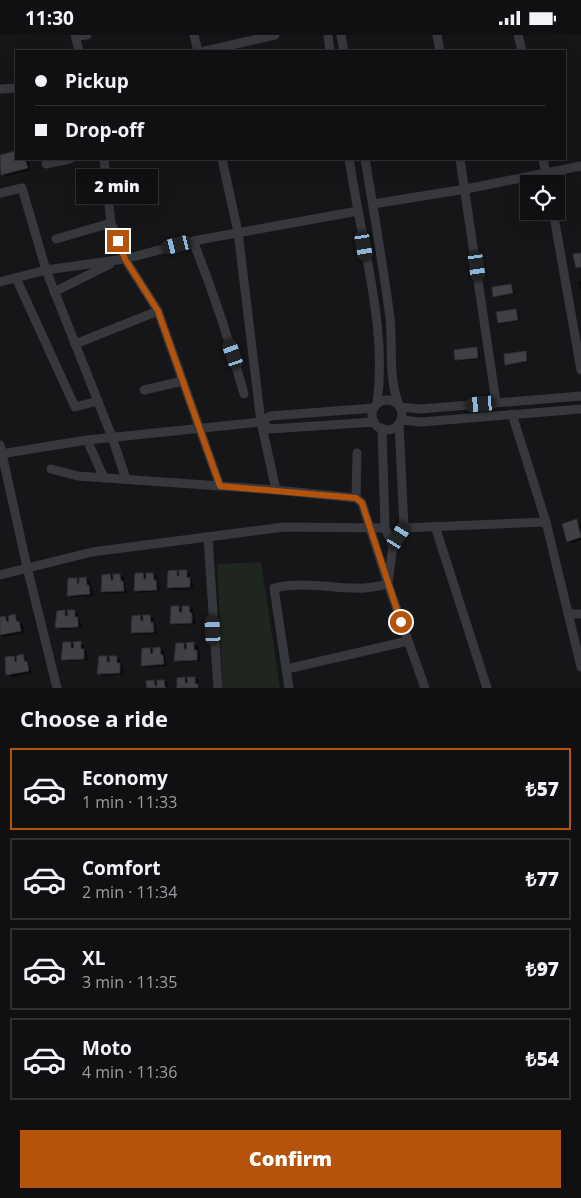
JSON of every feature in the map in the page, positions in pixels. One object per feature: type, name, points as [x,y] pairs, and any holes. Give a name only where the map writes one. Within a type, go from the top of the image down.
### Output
[{"type":"street","points":[[79,50],[76,36],[87,35]]},
{"type":"street","points":[[194,35],[198,50]]},
{"type":"street","points":[[209,50],[275,35]]},
{"type":"street","points":[[328,35],[330,50]]},
{"type":"street","points":[[341,35],[344,50]]},
{"type":"street","points":[[437,35],[440,50]]},
{"type":"street","points":[[518,35],[522,50]]},
{"type":"street","points":[[0,89],[15,88]]},
{"type":"street","points":[[46,164],[65,160]]},
{"type":"street","points":[[104,160],[111,223],[122,259],[158,311],[220,486]]},
{"type":"street","points":[[222,160],[238,232],[261,422],[276,490]]},
{"type":"street","points":[[349,160],[376,308],[378,346],[375,406],[372,417],[378,425],[385,529],[394,545]]},
{"type":"street","points":[[365,160],[390,325],[393,390],[402,414],[400,422],[404,528],[394,545],[388,584]]},
{"type":"street","points":[[460,160],[466,189],[496,403]]},
{"type":"street","points":[[544,160],[546,173]]},
{"type":"street","points":[[372,204],[466,189],[581,166]]},
{"type":"street","points":[[0,193],[22,188],[46,270],[112,437],[126,479]]},
{"type":"street","points":[[0,282],[46,270],[122,259],[193,241],[358,211]]},
{"type":"street","points":[[555,220],[581,369]]},
{"type":"street","points":[[56,239],[111,223]]},
{"type":"street","points":[[193,241],[230,345],[244,394]]},
{"type":"street","points":[[54,292],[122,259]]},
{"type":"street","points":[[16,278],[75,407],[98,401]]},
{"type":"street","points":[[75,344],[158,311]]},
{"type":"street","points":[[144,390],[183,381]]},
{"type":"street","points":[[57,688],[1,450],[87,439],[261,422],[270,416],[375,406],[386,400],[391,400],[399,406],[420,409],[581,396]]},
{"type":"street","points":[[261,422],[270,429],[378,425],[391,429],[400,422],[421,422],[581,409]]},
{"type":"street","points":[[512,414],[546,522],[581,667]]},
{"type":"street","points":[[87,439],[104,478]]},
{"type":"street","points":[[356,498],[357,453]]},
{"type":"street","points":[[51,469],[104,478],[276,490],[356,498],[362,503],[425,688]]},
{"type":"street","points":[[404,528],[546,522]]},
{"type":"street","points":[[435,526],[487,688]]},
{"type":"street","points":[[0,575],[92,552],[284,527],[385,529]]},
{"type":"street","points":[[208,537],[218,688]]},
{"type":"street","points":[[289,688],[274,588],[285,585],[318,585],[359,589],[388,584]]},
{"type":"street","points":[[568,614],[581,614]]},
{"type":"street","points":[[287,669],[408,641]]},
{"type":"shaded area","points":[[261,562],[280,688],[223,688],[217,564]]},
{"type":"building","points":[[15,151],[15,160],[25,160],[28,168],[1,175],[0,155]]},
{"type":"building","points":[[581,253],[581,267],[576,268],[573,254]]},
{"type":"building","points":[[511,284],[513,293],[493,297],[492,287]]},
{"type":"building","points":[[516,309],[518,320],[498,323],[496,312]]},
{"type":"building","points":[[477,347],[478,358],[455,360],[454,350]]},
{"type":"building","points":[[526,351],[527,361],[505,365],[504,354]]},
{"type":"building","points":[[577,519],[581,537],[567,542],[562,524]]},
{"type":"building","points":[[177,570],[177,576],[179,576],[179,570],[187,570],[187,578],[190,577],[190,587],[167,588],[168,571]]},
{"type":"building","points":[[135,573],[143,573],[144,579],[146,579],[146,573],[153,573],[157,590],[134,591]]},
{"type":"building","points":[[110,574],[111,580],[113,580],[113,574],[120,574],[124,591],[101,592],[102,575]]},
{"type":"building","points":[[86,577],[90,594],[67,596],[68,578],[77,578],[77,584],[79,583],[79,578]]},
{"type":"building","points":[[171,606],[179,606],[179,612],[182,612],[182,606],[189,606],[190,613],[192,613],[192,623],[170,624]]},
{"type":"building","points":[[65,610],[65,616],[68,616],[67,610],[75,610],[75,617],[78,617],[78,627],[55,628],[57,611]]},
{"type":"building","points":[[15,614],[21,631],[0,635],[0,617],[5,616],[7,622],[9,621],[8,616]]},
{"type":"building","points":[[140,615],[141,621],[143,621],[143,615],[150,615],[154,632],[131,633],[132,616]]},
{"type":"building","points":[[81,641],[81,649],[84,649],[84,659],[61,660],[63,642],[71,642],[71,648],[74,648],[73,642]]},
{"type":"building","points":[[194,642],[194,650],[197,650],[197,660],[174,661],[176,643],[184,643],[184,649],[187,649],[186,643]]},
{"type":"building","points":[[160,647],[164,664],[141,666],[142,648],[150,648],[151,654],[153,653],[153,648]]},
{"type":"building","points":[[23,654],[29,671],[6,675],[5,657],[14,656],[15,662],[17,661],[16,656]]},
{"type":"building","points":[[99,656],[107,656],[107,662],[110,662],[109,656],[117,656],[117,663],[120,663],[120,673],[97,674]]},
{"type":"building","points":[[185,677],[185,683],[188,683],[187,677],[195,677],[195,684],[198,684],[198,688],[175,688],[177,687],[177,678]]},
{"type":"building","points":[[154,680],[155,686],[157,686],[157,680],[164,680],[165,688],[147,688],[146,681]]},
{"type":"route","points":[[118,241],[125,259],[158,311],[220,486],[356,498],[362,503],[401,622]]}]
